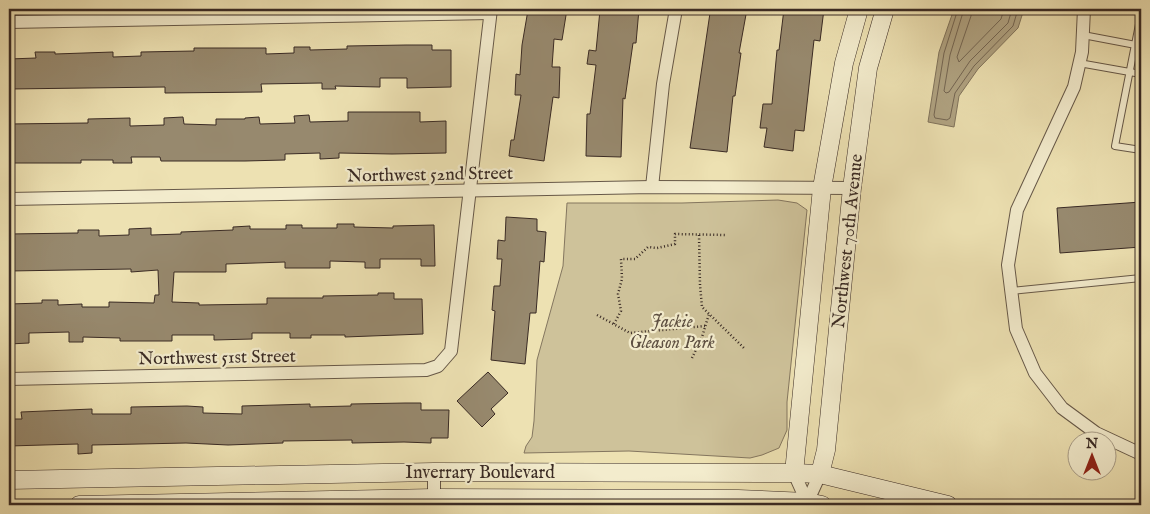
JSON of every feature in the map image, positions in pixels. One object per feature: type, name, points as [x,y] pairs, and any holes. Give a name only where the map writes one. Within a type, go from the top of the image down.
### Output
[{"type":"street","points":[[652,187],[663,84],[676,9]]},
{"type":"street","name":"Northwest 70th Avenue","points":[[794,473],[822,188],[844,63],[859,9]]},
{"type":"street","name":"Northwest 70th Avenue","points":[[820,474],[826,450],[852,188],[868,68],[885,9]]},
{"type":"street","points":[[1084,9],[1082,52],[1074,87],[1016,210],[1008,265],[1011,291],[1019,338],[1035,373],[1062,408],[1096,433],[1141,454]]},
{"type":"street","points":[[9,22],[490,11],[470,190]]},
{"type":"street","name":"Northwest 52nd Street","points":[[9,198],[652,187],[852,188]]},
{"type":"street","name":"Northwest 51st Street","points":[[9,379],[426,370],[438,366],[451,351],[470,190]]},
{"type":"street","points":[[434,472],[434,502]]},
{"type":"street","name":"Inverrary Boulevard","points":[[9,480],[434,472],[794,473],[820,474],[948,505]]},
{"type":"street","points":[[794,473],[812,504]]},
{"type":"street","points":[[812,504],[820,474]]},
{"type":"street","name":"Inverrary Boulevard","points":[[79,505],[738,499],[812,504]]},
{"type":"lane","points":[[1141,14],[1138,45],[1129,72],[1115,146],[1141,150]]},
{"type":"lane","points":[[1083,35],[1138,45]]},
{"type":"lane","points":[[1079,63],[1141,74]]},
{"type":"lane","points":[[1011,291],[1141,278]]},
{"type":"path","points":[[614,324],[621,311],[618,294],[622,279],[620,259],[635,259],[648,247],[657,248],[675,244],[675,234],[725,235]]},
{"type":"path","points":[[699,235],[702,307],[745,349]]},
{"type":"path","points":[[692,358],[708,314]]},
{"type":"path","points":[[597,315],[630,333],[705,326]]},
{"type":"green space","name":"Jackie Gleason Park","points":[[778,200],[797,203],[807,210],[787,402],[787,430],[779,448],[750,458],[629,451],[524,453],[532,437],[537,360],[563,266],[567,203],[682,203]]},
{"type":"water","points":[[954,9],[1024,9],[1018,28],[978,69],[959,96],[954,127],[928,122],[939,52]]},
{"type":"building","points":[[534,9],[567,9],[562,40],[554,39],[552,67],[560,67],[559,98],[553,97],[544,161],[509,156],[511,140],[514,140],[521,95],[515,95],[516,74],[520,75],[522,45],[528,10],[534,11]]},
{"type":"building","points":[[606,9],[639,9],[636,43],[633,43],[625,99],[623,98],[621,157],[586,156],[587,114],[590,114],[596,65],[587,64],[589,50],[596,51],[600,10],[606,11]]},
{"type":"building","points":[[717,9],[747,9],[739,53],[741,53],[735,96],[733,96],[727,152],[690,148],[710,13],[716,14]]},
{"type":"building","points":[[784,9],[824,9],[820,41],[814,40],[804,131],[795,130],[793,151],[764,147],[767,128],[760,128],[763,104],[772,104],[777,50],[779,50]]},
{"type":"building","points":[[432,45],[432,50],[451,50],[451,87],[407,88],[407,78],[380,78],[380,87],[335,86],[336,89],[322,89],[322,83],[261,84],[262,92],[165,93],[165,87],[9,89],[9,59],[36,58],[35,52],[55,52],[55,54],[113,52],[113,57],[141,56],[141,52],[194,51],[194,48],[266,48],[266,54],[294,53],[294,47],[310,47],[310,50],[347,49],[347,46]]},
{"type":"building","points":[[348,112],[420,112],[420,122],[446,121],[446,153],[339,153],[339,158],[320,159],[320,153],[285,154],[285,160],[245,161],[161,161],[160,157],[131,157],[132,163],[113,163],[113,160],[81,160],[81,163],[9,163],[9,124],[88,123],[88,119],[130,118],[130,126],[164,125],[164,118],[183,117],[184,124],[216,125],[216,119],[259,117],[260,124],[295,123],[294,116],[309,115],[310,122],[348,121]]},
{"type":"building","points":[[1141,202],[1141,247],[1060,253],[1057,208]]},
{"type":"building","points":[[506,217],[537,219],[537,231],[546,232],[544,262],[540,261],[536,313],[530,313],[525,364],[491,360],[495,311],[492,310],[494,286],[500,286],[502,259],[497,259],[498,240],[505,241]]},
{"type":"building","points":[[337,224],[354,224],[354,227],[393,228],[393,226],[434,225],[435,266],[421,266],[421,259],[380,259],[380,268],[365,268],[365,262],[330,261],[330,268],[285,268],[285,262],[226,264],[226,272],[174,272],[172,302],[199,303],[199,305],[267,304],[267,298],[323,298],[323,296],[394,293],[394,299],[422,299],[423,334],[345,337],[345,335],[311,335],[311,338],[290,338],[290,333],[252,333],[252,339],[214,340],[214,335],[172,335],[172,341],[120,341],[120,338],[83,337],[83,342],[69,342],[69,332],[29,333],[29,343],[9,344],[9,304],[42,303],[42,300],[58,300],[58,305],[82,304],[82,307],[109,307],[109,302],[154,303],[155,295],[159,295],[158,270],[131,272],[131,269],[9,271],[9,234],[78,233],[78,230],[99,230],[99,236],[129,235],[129,229],[151,228],[151,235],[233,230],[233,227],[250,226],[250,229],[286,229],[286,225],[302,225],[302,228],[337,228]]},
{"type":"building","points":[[488,372],[508,393],[491,409],[495,414],[482,427],[457,401]]},
{"type":"building","points":[[421,403],[421,410],[449,410],[448,438],[431,438],[431,443],[352,443],[352,440],[283,441],[283,443],[228,445],[186,443],[92,445],[92,453],[78,454],[78,444],[9,446],[9,419],[22,419],[21,412],[92,409],[92,414],[131,414],[131,407],[187,406],[203,407],[203,413],[242,414],[242,406],[310,404],[310,407],[351,406],[351,404]]}]
